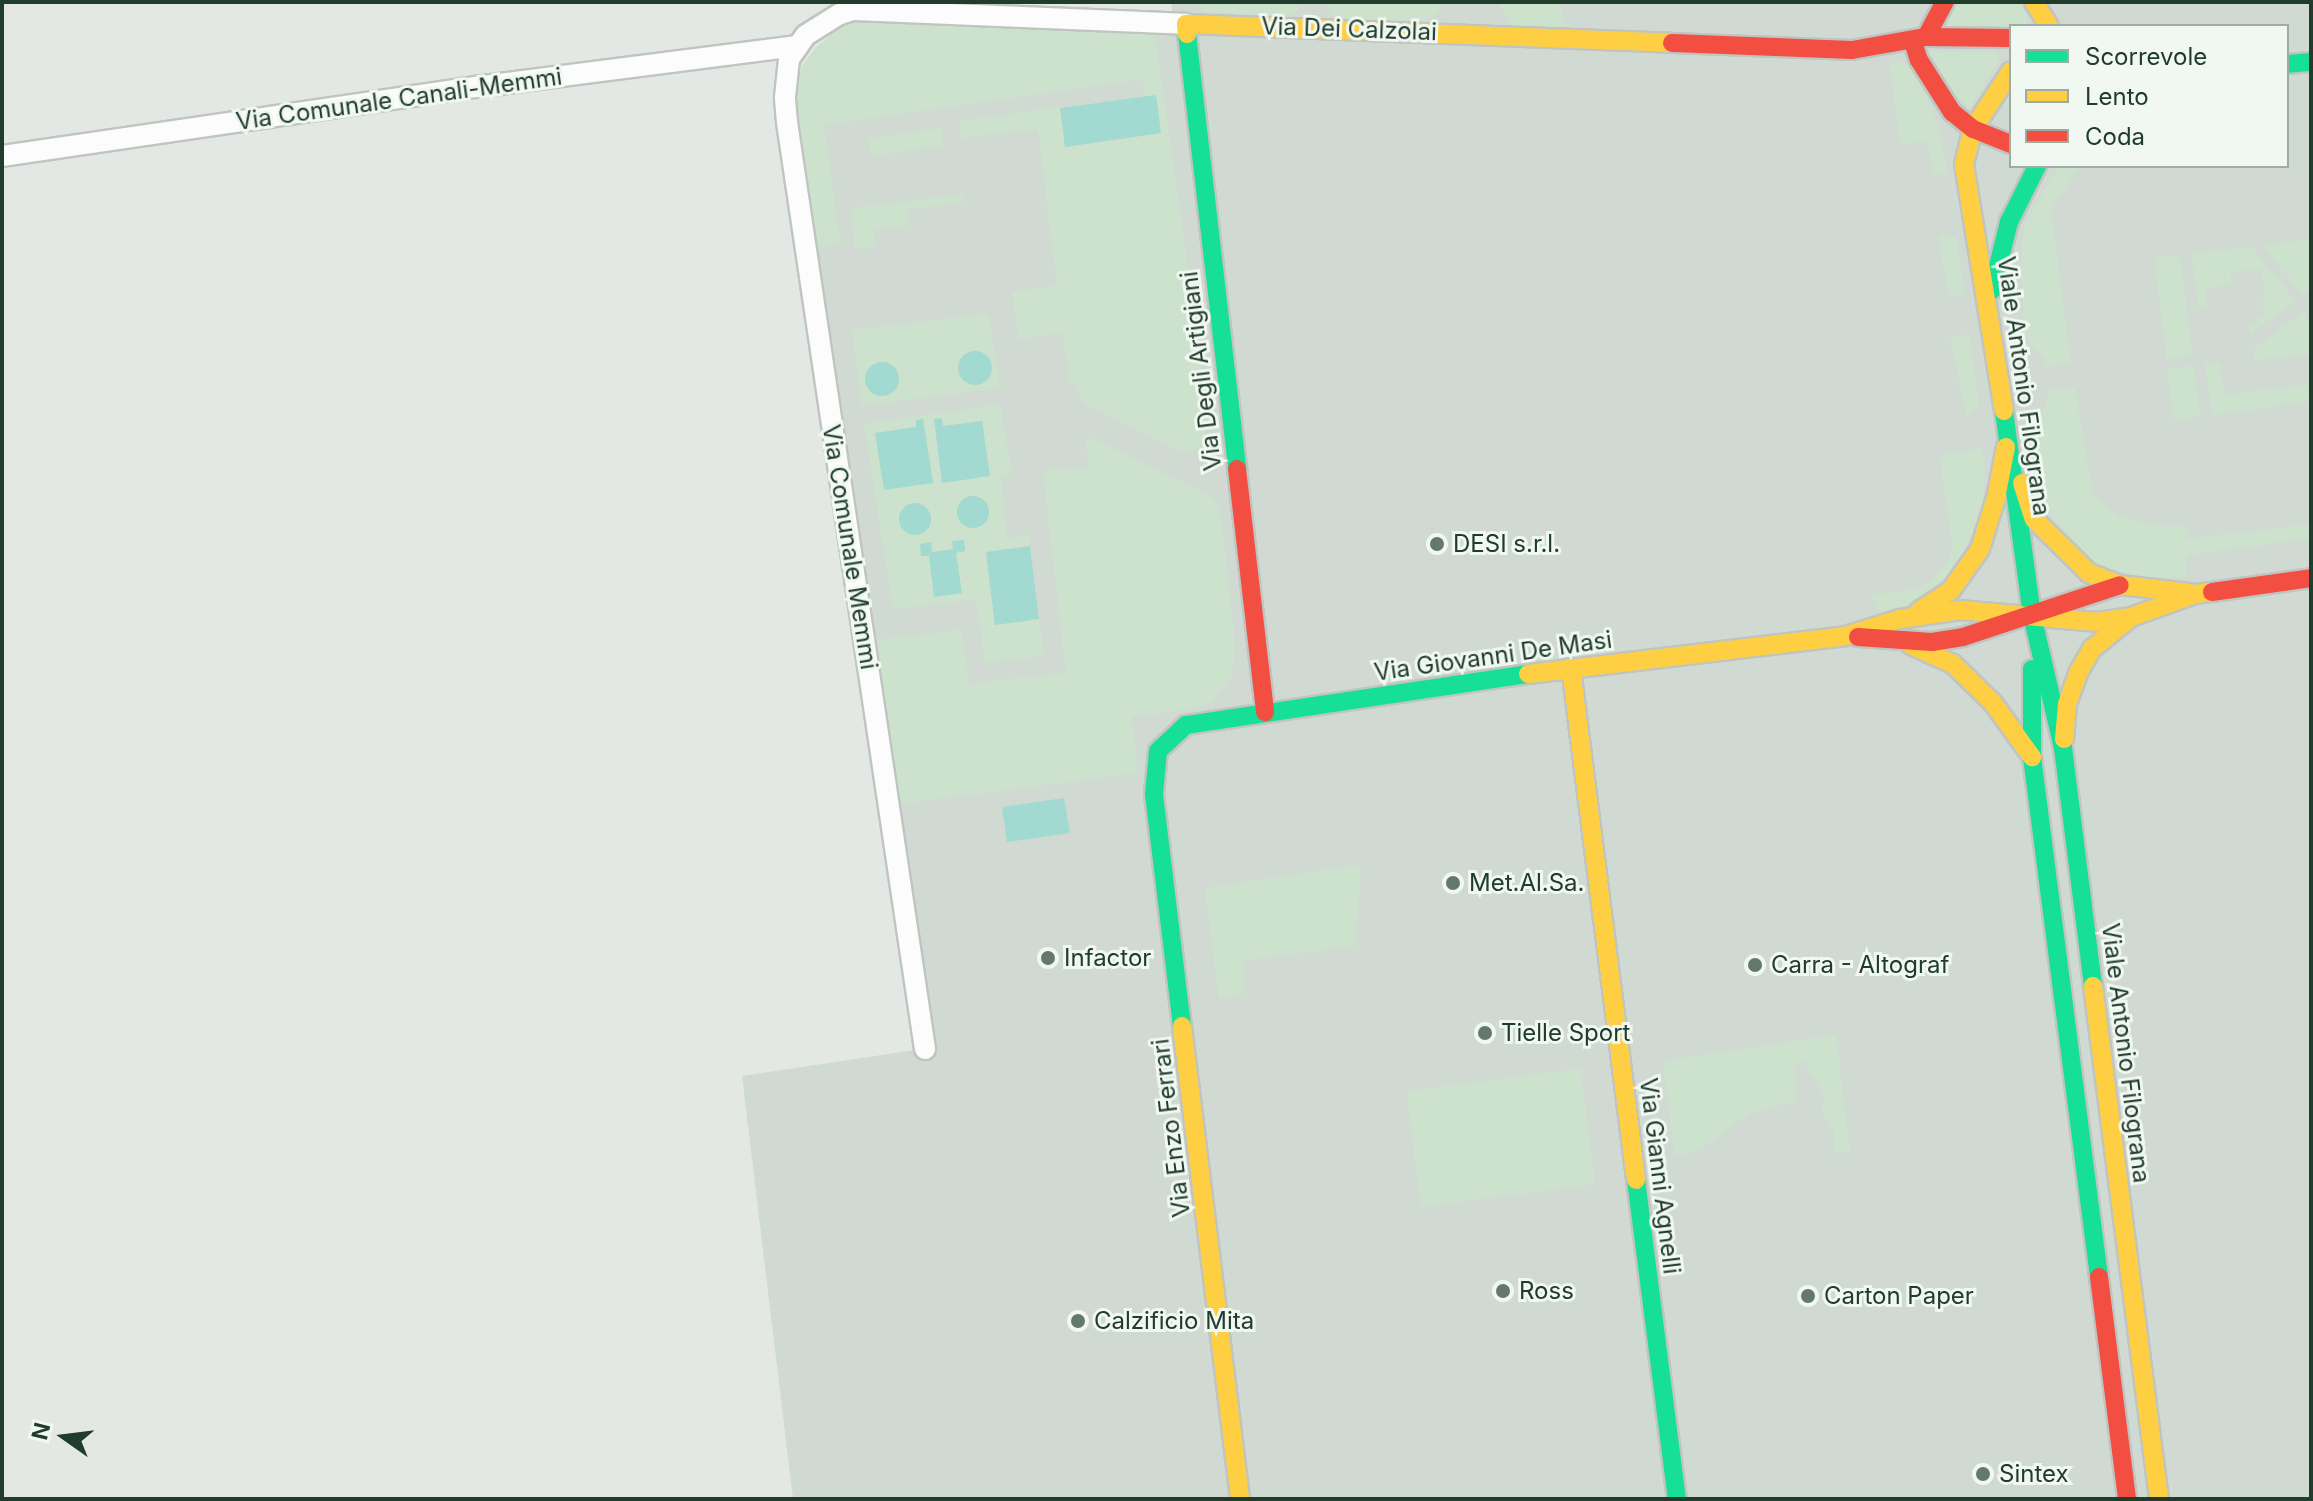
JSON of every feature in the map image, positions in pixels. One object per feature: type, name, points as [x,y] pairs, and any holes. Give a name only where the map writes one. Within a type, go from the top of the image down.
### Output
[{"type":"street","points":[[1945,2],[1920,40],[1919,60],[1952,112],[1973,129],[2009,143]]},
{"type":"street","points":[[2034,2],[2048,24]]},
{"type":"street","name":"Via Dei Calzolai","points":[[797,46],[820,25],[840,14],[870,9],[1822,50],[1852,50],[1920,40],[2009,38]]},
{"type":"street","name":"Via Degli Artigiani","points":[[1186,24],[1265,712]]},
{"type":"street","name":"Via Comunale Canali-Memmi","points":[[2,156],[476,87],[797,46]]},
{"type":"street","name":"Via Comunale Memmi","points":[[797,46],[786,75],[787,122],[925,1049]]},
{"type":"street","points":[[2289,64],[2311,62]]},
{"type":"street","points":[[1973,129],[2009,74]]},
{"type":"street","name":"Viale Antonio Filograna","points":[[1973,129],[1966,144],[1964,164],[1989,304],[2032,615],[2063,748],[2159,1499]]},
{"type":"street","points":[[1989,304],[2009,222],[2036,168]]},
{"type":"street","points":[[2007,442],[2034,519],[2089,573],[2120,585],[2195,594]]},
{"type":"street","points":[[1845,636],[1900,619],[1925,608],[1951,590],[1980,549],[1996,498],[2007,442]]},
{"type":"street","points":[[1900,619],[1960,610],[2097,622],[2131,617],[2195,594],[2311,578]]},
{"type":"street","points":[[1845,636],[1903,641],[1963,637],[2120,585]]},
{"type":"street","name":"Viale Antonio Filograna","points":[[2032,615],[2032,757],[2127,1499]]},
{"type":"street","points":[[2063,748],[2067,704],[2078,673],[2092,649],[2131,617]]},
{"type":"street","name":"Via Giovanni De Masi","points":[[1158,751],[1186,725],[1571,668],[1845,636]]},
{"type":"street","points":[[1903,641],[1953,664],[1993,703],[2032,757]]},
{"type":"street","name":"Via Gianni Agnelli","points":[[1571,668],[1677,1499]]},
{"type":"street","name":"Via Enzo Ferrari","points":[[1158,751],[1154,794],[1240,1499]]},
{"type":"shaded area","points":[[1171,2],[2311,2],[2311,1499],[793,1499],[742,1076],[935,1047],[795,107],[802,66],[838,27],[1174,28]]},
{"type":"green space","points":[[1195,2],[1305,2],[1291,16],[1208,12]]},
{"type":"green space","points":[[1327,2],[1441,4],[1438,13],[1426,20],[1339,19],[1332,16]]},
{"type":"green space","points":[[1498,2],[1561,2],[1565,28],[1512,26]]},
{"type":"green space","points":[[1954,2],[2021,2],[2028,24],[2009,24],[2009,26],[1946,28]]},
{"type":"green space","points":[[851,19],[1154,29],[1210,422],[1200,446],[1187,453],[1084,403],[1069,377],[1063,333],[1019,339],[1012,292],[1057,286],[1038,129],[961,138],[960,121],[1145,96],[1142,79],[824,125],[840,243],[818,249],[795,107],[797,81],[802,66],[816,47]]},
{"type":"green space","points":[[1927,51],[1997,52],[1999,60],[1970,108],[1956,95]]},
{"type":"green space","points":[[1890,63],[1909,64],[1923,84],[1939,128],[1947,172],[1934,174],[1927,142],[1900,144]]},
{"type":"green space","points":[[941,128],[943,146],[871,156],[869,139]]},
{"type":"green space","points":[[2058,168],[2078,168],[2051,210],[2071,363],[2047,366],[2045,358],[2024,337],[2021,267],[2024,226]]},
{"type":"green space","points":[[963,195],[963,203],[908,209],[908,226],[874,229],[875,246],[855,249],[851,208]]},
{"type":"green space","points":[[1938,237],[1956,237],[1965,294],[1949,296]]},
{"type":"green space","points":[[2311,239],[2311,290],[2303,296],[2262,245]]},
{"type":"green space","points":[[2252,247],[2295,301],[2251,333],[2249,325],[2257,323],[2256,317],[2264,315],[2262,300],[2266,299],[2262,269],[2231,272],[2231,284],[2205,289],[2207,309],[2199,310],[2191,253]]},
{"type":"green space","points":[[2180,255],[2192,356],[2167,359],[2154,258]]},
{"type":"green space","points":[[2303,312],[2311,324],[2311,354],[2255,360],[2253,350]]},
{"type":"green space","points":[[988,314],[1000,388],[862,405],[852,330]]},
{"type":"green space","points":[[1969,334],[1979,404],[1967,418],[1950,338]]},
{"type":"green space","points":[[2219,363],[2224,395],[2311,384],[2311,401],[2212,415],[2205,364]]},
{"type":"green space","points":[[2194,366],[2200,416],[2174,420],[2167,369]]},
{"type":"green space","points":[[2075,388],[2093,496],[2120,517],[2160,527],[2183,525],[2188,539],[2311,524],[2311,538],[2186,555],[2187,577],[2147,577],[2098,566],[2057,522],[2050,509],[2028,435],[2027,424],[2046,406],[2048,391]]},
{"type":"green space","points":[[1000,405],[1012,473],[1001,475],[1007,538],[1029,536],[1030,546],[986,552],[996,625],[1039,619],[1044,656],[985,663],[976,599],[893,609],[864,424]]},
{"type":"green space","points":[[1086,436],[1211,496],[1220,509],[1235,644],[1232,675],[1211,703],[1196,709],[1132,716],[1138,773],[899,804],[876,640],[962,630],[969,684],[1066,673],[1043,471],[1088,468]]},
{"type":"green space","points":[[1982,448],[1985,472],[1982,514],[1954,569],[1921,597],[1882,615],[1870,595],[1917,589],[1931,581],[1950,559],[1952,544],[1940,456]]},
{"type":"green space","points":[[1361,865],[1355,946],[1245,960],[1243,995],[1219,999],[1205,888]]},
{"type":"green space","points":[[1836,1035],[1850,1152],[1833,1153],[1834,1130],[1821,1110],[1825,1096],[1803,1061],[1797,1061],[1795,1101],[1750,1113],[1701,1149],[1675,1157],[1663,1061]]},
{"type":"green space","points":[[1580,1069],[1595,1184],[1421,1207],[1407,1091]]},
{"type":"water","points":[[1156,95],[1161,133],[1065,147],[1060,108]]},
{"type":"water","points":[[975,351],[987,356],[992,368],[987,380],[975,385],[963,380],[958,368],[963,356]]},
{"type":"water","points":[[882,362],[894,367],[899,379],[894,391],[882,396],[870,391],[865,379],[870,367]]},
{"type":"water","points":[[942,418],[943,426],[982,421],[990,476],[942,483],[934,419]]},
{"type":"water","points":[[923,419],[933,483],[884,490],[875,433],[916,427],[916,420]]},
{"type":"water","points":[[973,496],[985,500],[989,512],[985,524],[973,528],[961,524],[957,512],[961,500]]},
{"type":"water","points":[[915,503],[927,507],[931,519],[927,531],[915,535],[903,531],[899,519],[903,507]]},
{"type":"water","points":[[964,540],[965,551],[956,553],[962,593],[934,597],[929,556],[921,556],[920,544],[931,542],[932,552],[953,549],[952,541]]},
{"type":"water","points":[[1030,546],[1039,619],[995,625],[986,552]]},
{"type":"water","points":[[1064,798],[1070,833],[1007,842],[1002,807]]},
{"type":"traffic: fast","points":[[1187,34],[1237,469]]},
{"type":"traffic: fast","points":[[2289,64],[2311,62]]},
{"type":"traffic: fast","points":[[1992,290],[2009,222],[2036,168]]},
{"type":"traffic: fast","points":[[2004,411],[2032,615],[2063,748],[2093,986]]},
{"type":"traffic: fast","points":[[2032,669],[2032,757],[2099,1277]]},
{"type":"traffic: fast","points":[[1182,1026],[1154,794],[1158,751],[1186,725],[1528,674]]},
{"type":"traffic: fast","points":[[1636,1180],[1677,1499]]},
{"type":"traffic: slow","points":[[2034,2],[2048,24]]},
{"type":"traffic: slow","points":[[1187,34],[1186,24],[1672,43]]},
{"type":"traffic: slow","points":[[2004,411],[1964,164],[1973,129],[2009,74]]},
{"type":"traffic: slow","points":[[1919,611],[1951,590],[1980,549],[1996,498],[2006,447]]},
{"type":"traffic: slow","points":[[2022,483],[2034,519],[2089,573],[2120,585],[2190,593]]},
{"type":"traffic: slow","points":[[1528,674],[1845,636],[1900,619],[1960,610],[2097,622],[2131,617],[2195,594],[2212,592]]},
{"type":"traffic: slow","points":[[2064,739],[2067,704],[2078,673],[2092,649],[2131,617]]},
{"type":"traffic: slow","points":[[1911,645],[1953,664],[1993,703],[2032,757]]},
{"type":"traffic: slow","points":[[1571,668],[1636,1180]]},
{"type":"traffic: slow","points":[[2093,986],[2159,1499]]},
{"type":"traffic: slow","points":[[1182,1026],[1240,1499]]},
{"type":"traffic: jam","points":[[1926,37],[1945,2]]},
{"type":"traffic: jam","points":[[1672,43],[1852,50],[1926,37],[2009,38]]},
{"type":"traffic: jam","points":[[1913,42],[1919,60],[1952,112],[1973,129],[2009,143]]},
{"type":"traffic: jam","points":[[1237,469],[1265,712]]},
{"type":"traffic: jam","points":[[2212,592],[2311,578]]},
{"type":"traffic: jam","points":[[1858,637],[1932,642],[1963,637],[2120,585]]},
{"type":"traffic: jam","points":[[2099,1277],[2127,1499]]},
{"type":"place","name":"DESI s.r.l.","points":[[1437,544]]},
{"type":"place","name":"Met.Al.Sa.","points":[[1453,883]]},
{"type":"place","name":"Infactor","points":[[1048,958]]},
{"type":"place","name":"Carra - Altograf","points":[[1755,965]]},
{"type":"place","name":"Tielle Sport","points":[[1485,1033]]},
{"type":"place","name":"Ross","points":[[1503,1291]]},
{"type":"place","name":"Carton Paper","points":[[1808,1296]]},
{"type":"place","name":"Calzificio Mita","points":[[1078,1321]]},
{"type":"place","name":"Sintex","points":[[1983,1474]]}]
